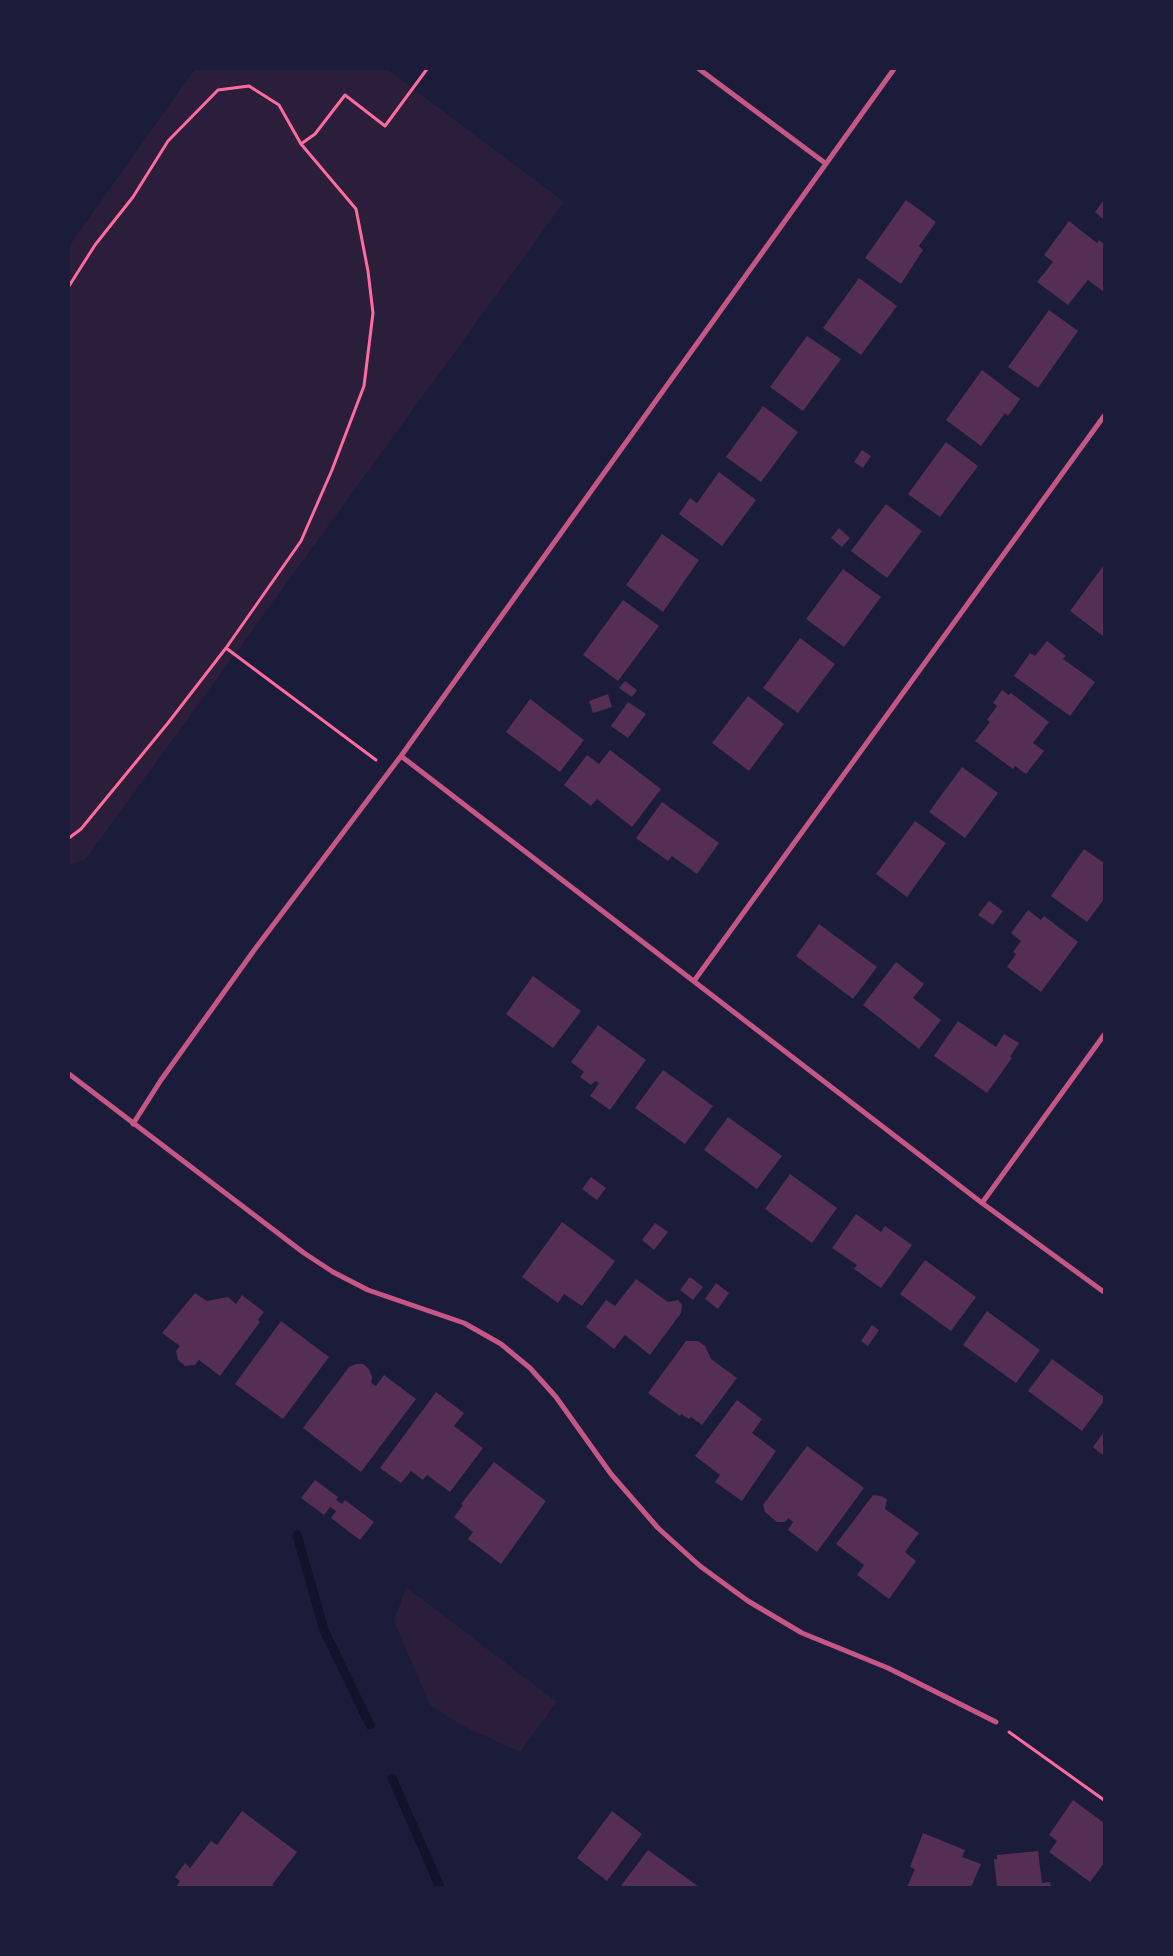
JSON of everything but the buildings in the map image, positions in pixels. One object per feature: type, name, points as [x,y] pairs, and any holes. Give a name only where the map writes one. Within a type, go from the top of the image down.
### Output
[{"type":"street","points":[[699,69],[825,163]]},
{"type":"street","points":[[133,1124],[161,1080],[255,949],[401,756],[894,69]]},
{"type":"street","points":[[694,981],[1104,416]]},
{"type":"street","points":[[401,756],[982,1203],[1104,1292]]},
{"type":"street","points":[[982,1203],[1104,1035]]},
{"type":"street","points":[[69,1074],[133,1124],[333,1272],[368,1290],[464,1323],[501,1344],[530,1368],[556,1397],[611,1474],[658,1528],[700,1566],[748,1601],[802,1633],[888,1668],[996,1722]]},
{"type":"path","points":[[301,144],[315,134],[345,95],[385,126],[427,69]]},
{"type":"path","points":[[69,286],[95,245],[133,198],[168,142],[218,90],[249,86],[279,105],[301,144],[356,209],[368,271],[373,313],[364,386],[332,470],[301,541],[226,648],[143,754],[81,829],[69,838]]},
{"type":"path","points":[[226,648],[390,770]]},
{"type":"path","points":[[996,1722],[1104,1800]]},
{"type":"shaded area","points":[[195,69],[387,69],[564,202],[85,860],[69,865],[69,246]]},
{"type":"shaded area","points":[[406,1587],[557,1702],[520,1752],[461,1725],[430,1705],[394,1621]]},
{"type":"waterway","points":[[297,1535],[324,1630],[370,1725]]},
{"type":"waterway","points":[[392,1778],[440,1887]]}]
